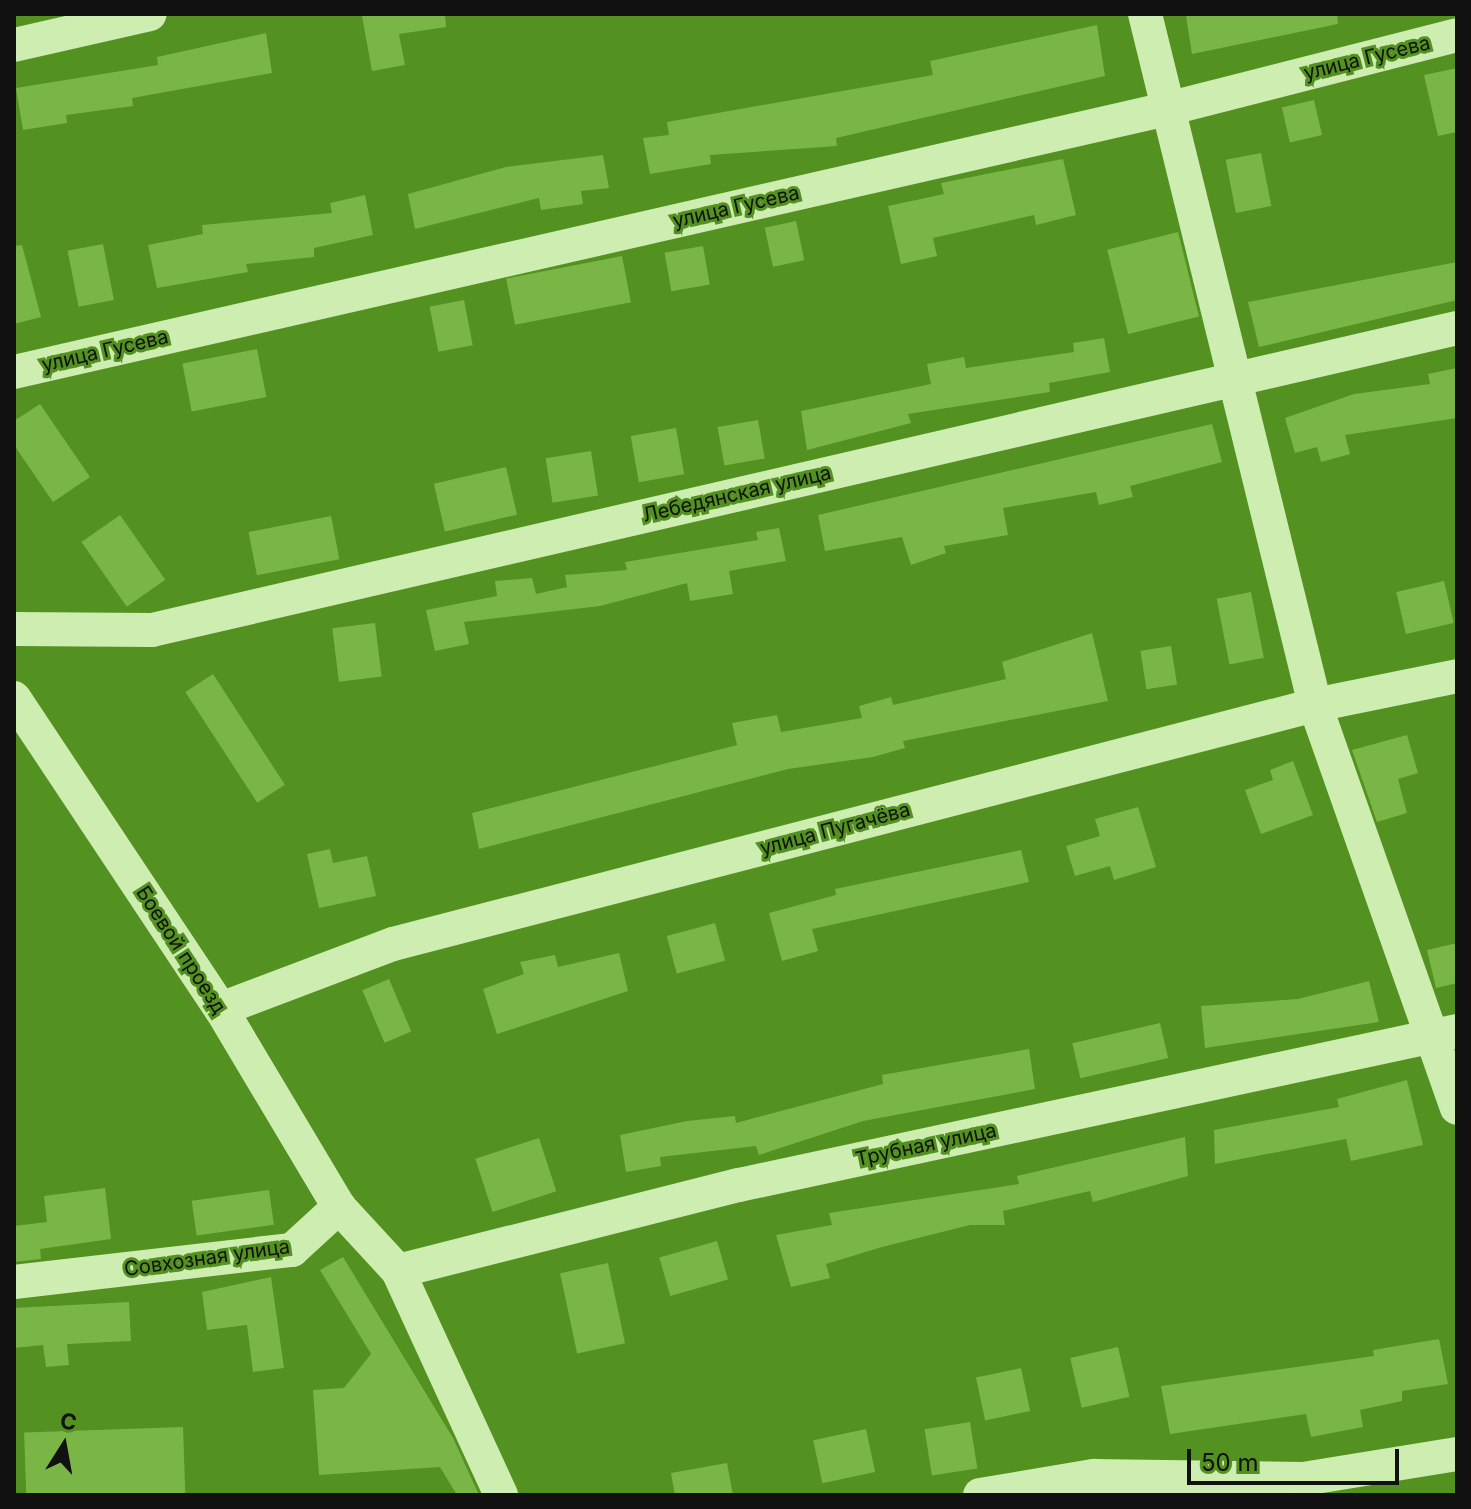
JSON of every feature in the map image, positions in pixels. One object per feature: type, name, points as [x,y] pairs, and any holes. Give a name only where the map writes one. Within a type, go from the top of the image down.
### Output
[{"type":"street","points":[[14,45],[150,14]]},
{"type":"street","points":[[1145,14],[1232,380],[1315,705],[1443,1034],[1457,1108]]},
{"type":"street","name":"улица Гусева","points":[[14,372],[1167,109],[1457,35]]},
{"type":"street","name":"Лебедянская улица","points":[[14,629],[152,630],[1457,328]]},
{"type":"street","name":"улица Пугачёва","points":[[221,1009],[393,944],[1315,705],[1457,676]]},
{"type":"street","name":"Боевой проезд","points":[[14,698],[221,1009],[339,1207]]},
{"type":"street","name":"Трубная улица","points":[[398,1271],[739,1185],[1443,1034]]},
{"type":"street","points":[[339,1207],[398,1271],[501,1495]]},
{"type":"street","name":"Совхозная улица","points":[[14,1282],[292,1250],[339,1207]]},
{"type":"street","points":[[980,1495],[1094,1476],[1303,1479],[1457,1454]]},
{"type":"building","points":[[445,14],[446,27],[399,34],[405,65],[372,71],[362,16]]},
{"type":"building","points":[[1337,14],[1338,24],[1192,54],[1186,16]]},
{"type":"building","points":[[1097,25],[1105,76],[836,138],[837,146],[710,155],[711,164],[650,174],[643,138],[669,135],[667,122],[933,75],[930,61]]},
{"type":"building","points":[[266,33],[272,73],[132,98],[133,106],[66,115],[67,123],[23,130],[16,88],[158,65],[157,57]]},
{"type":"building","points":[[1457,68],[1457,132],[1438,136],[1424,75]]},
{"type":"building","points":[[1314,100],[1322,135],[1290,143],[1282,107]]},
{"type":"building","points":[[1261,153],[1271,206],[1236,213],[1226,160]]},
{"type":"building","points":[[603,155],[609,188],[581,191],[583,204],[541,210],[539,198],[415,229],[408,194],[506,167]]},
{"type":"building","points":[[1063,159],[1076,215],[1036,225],[1034,215],[933,238],[937,256],[901,264],[888,206],[944,194],[941,183]]},
{"type":"building","points":[[365,195],[373,235],[314,248],[314,257],[246,264],[248,272],[157,288],[148,245],[203,234],[202,225],[332,213],[330,203]]},
{"type":"building","points":[[796,221],[804,260],[773,267],[765,228]]},
{"type":"building","points":[[1178,232],[1199,316],[1128,334],[1107,250]]},
{"type":"building","points":[[103,244],[114,300],[79,307],[68,251]]},
{"type":"building","points":[[22,245],[41,317],[14,324],[14,246]]},
{"type":"building","points":[[703,246],[710,284],[671,291],[665,253]]},
{"type":"building","points":[[622,256],[631,302],[515,325],[506,279]]},
{"type":"building","points":[[1457,262],[1457,300],[1259,347],[1248,302]]},
{"type":"building","points":[[464,300],[473,345],[438,352],[430,307]]},
{"type":"building","points":[[1104,338],[1110,372],[1049,383],[1050,392],[908,414],[911,423],[807,450],[801,411],[931,384],[927,364],[964,357],[966,368],[1074,352],[1073,343]]},
{"type":"building","points":[[257,349],[266,397],[192,412],[182,364]]},
{"type":"building","points":[[1457,368],[1457,418],[1345,435],[1350,454],[1321,462],[1317,447],[1295,453],[1285,418],[1354,394],[1430,384],[1428,374]]},
{"type":"building","points":[[40,404],[90,477],[53,502],[14,445],[14,421]]},
{"type":"building","points":[[758,420],[765,458],[724,466],[718,427]]},
{"type":"building","points":[[1212,424],[1222,462],[1130,486],[1133,497],[1099,505],[1096,492],[1003,508],[1008,535],[944,546],[946,553],[911,565],[902,537],[825,551],[818,515]]},
{"type":"building","points":[[676,428],[684,474],[639,482],[631,436]]},
{"type":"building","points":[[591,451],[598,495],[553,503],[546,458]]},
{"type":"building","points":[[506,467],[517,515],[445,531],[434,484]]},
{"type":"building","points":[[120,515],[165,580],[127,607],[81,542]]},
{"type":"building","points":[[331,516],[339,559],[257,575],[249,532]]},
{"type":"building","points":[[779,528],[786,561],[729,571],[733,594],[690,601],[687,583],[600,606],[464,622],[469,644],[435,651],[426,610],[497,596],[495,581],[532,578],[536,594],[567,587],[565,575],[627,570],[625,562],[758,540],[756,532]]},
{"type":"building","points":[[1444,581],[1454,623],[1406,634],[1396,592]]},
{"type":"building","points":[[1251,592],[1264,658],[1229,664],[1217,599]]},
{"type":"building","points":[[375,623],[382,677],[339,682],[332,628]]},
{"type":"building","points":[[1092,633],[1108,701],[903,741],[905,748],[873,757],[788,769],[479,849],[472,813],[737,745],[732,723],[777,715],[781,732],[862,718],[859,706],[891,697],[893,705],[1006,679],[1002,662]]},
{"type":"building","points":[[1171,646],[1177,685],[1146,689],[1140,651]]},
{"type":"building","points":[[213,674],[285,785],[257,803],[185,692]]},
{"type":"building","points":[[1407,735],[1418,773],[1398,779],[1407,813],[1377,822],[1352,750]]},
{"type":"building","points":[[1293,761],[1313,815],[1261,834],[1245,790],[1273,780],[1270,770]]},
{"type":"building","points":[[1138,807],[1156,867],[1114,880],[1110,866],[1075,876],[1066,846],[1100,836],[1095,819]]},
{"type":"building","points":[[330,849],[333,863],[367,856],[376,896],[319,908],[307,854]]},
{"type":"building","points":[[1021,850],[1029,882],[812,929],[818,951],[782,961],[769,913],[836,895],[835,889]]},
{"type":"building","points":[[715,923],[725,961],[677,974],[667,936]]},
{"type":"building","points":[[1457,943],[1457,983],[1436,988],[1427,950]]},
{"type":"building","points":[[619,953],[628,991],[497,1034],[483,989],[524,974],[520,962],[555,955],[558,967]]},
{"type":"building","points":[[389,979],[411,1031],[385,1043],[362,990]]},
{"type":"building","points":[[1369,981],[1379,1022],[1205,1048],[1201,1006],[1298,999]]},
{"type":"building","points":[[1160,1023],[1168,1058],[1080,1078],[1072,1043]]},
{"type":"building","points":[[1029,1049],[1035,1089],[863,1121],[759,1155],[756,1146],[660,1157],[661,1166],[626,1172],[620,1135],[687,1121],[735,1116],[736,1123],[883,1084],[882,1075]]},
{"type":"building","points":[[1407,1080],[1423,1145],[1351,1161],[1346,1139],[1215,1164],[1214,1130],[1339,1107],[1337,1099]]},
{"type":"building","points":[[1185,1137],[1188,1176],[1093,1202],[1090,1191],[1003,1211],[1005,1225],[970,1225],[882,1247],[826,1264],[830,1278],[791,1287],[776,1235],[832,1225],[829,1213],[1019,1184],[1017,1176]]},
{"type":"building","points":[[539,1138],[556,1191],[493,1212],[475,1159]]},
{"type":"building","points":[[105,1188],[111,1239],[40,1249],[41,1259],[14,1262],[14,1226],[47,1222],[44,1196]]},
{"type":"building","points":[[269,1190],[274,1225],[197,1236],[192,1201]]},
{"type":"building","points":[[717,1241],[728,1279],[670,1296],[659,1258]]},
{"type":"building","points":[[343,1257],[453,1438],[479,1495],[457,1495],[440,1467],[319,1475],[313,1390],[344,1388],[371,1354],[320,1270]]},
{"type":"building","points":[[608,1263],[625,1343],[577,1353],[560,1273]]},
{"type":"building","points":[[271,1277],[284,1368],[253,1372],[247,1325],[207,1330],[202,1292]]},
{"type":"building","points":[[129,1302],[131,1341],[67,1344],[69,1365],[46,1367],[43,1345],[14,1348],[14,1308]]},
{"type":"building","points":[[1439,1339],[1448,1384],[1402,1391],[1402,1401],[1360,1410],[1363,1427],[1311,1437],[1306,1414],[1170,1434],[1161,1386],[1374,1356],[1373,1350]]},
{"type":"building","points":[[1118,1347],[1129,1397],[1082,1408],[1070,1358]]},
{"type":"building","points":[[1021,1368],[1030,1411],[985,1421],[976,1378]]},
{"type":"building","points":[[970,1422],[977,1468],[932,1476],[925,1429]]},
{"type":"building","points":[[183,1427],[185,1495],[26,1495],[24,1433]]},
{"type":"building","points":[[866,1429],[875,1472],[822,1483],[813,1440]]},
{"type":"building","points":[[727,1463],[733,1495],[675,1495],[671,1473]]}]
